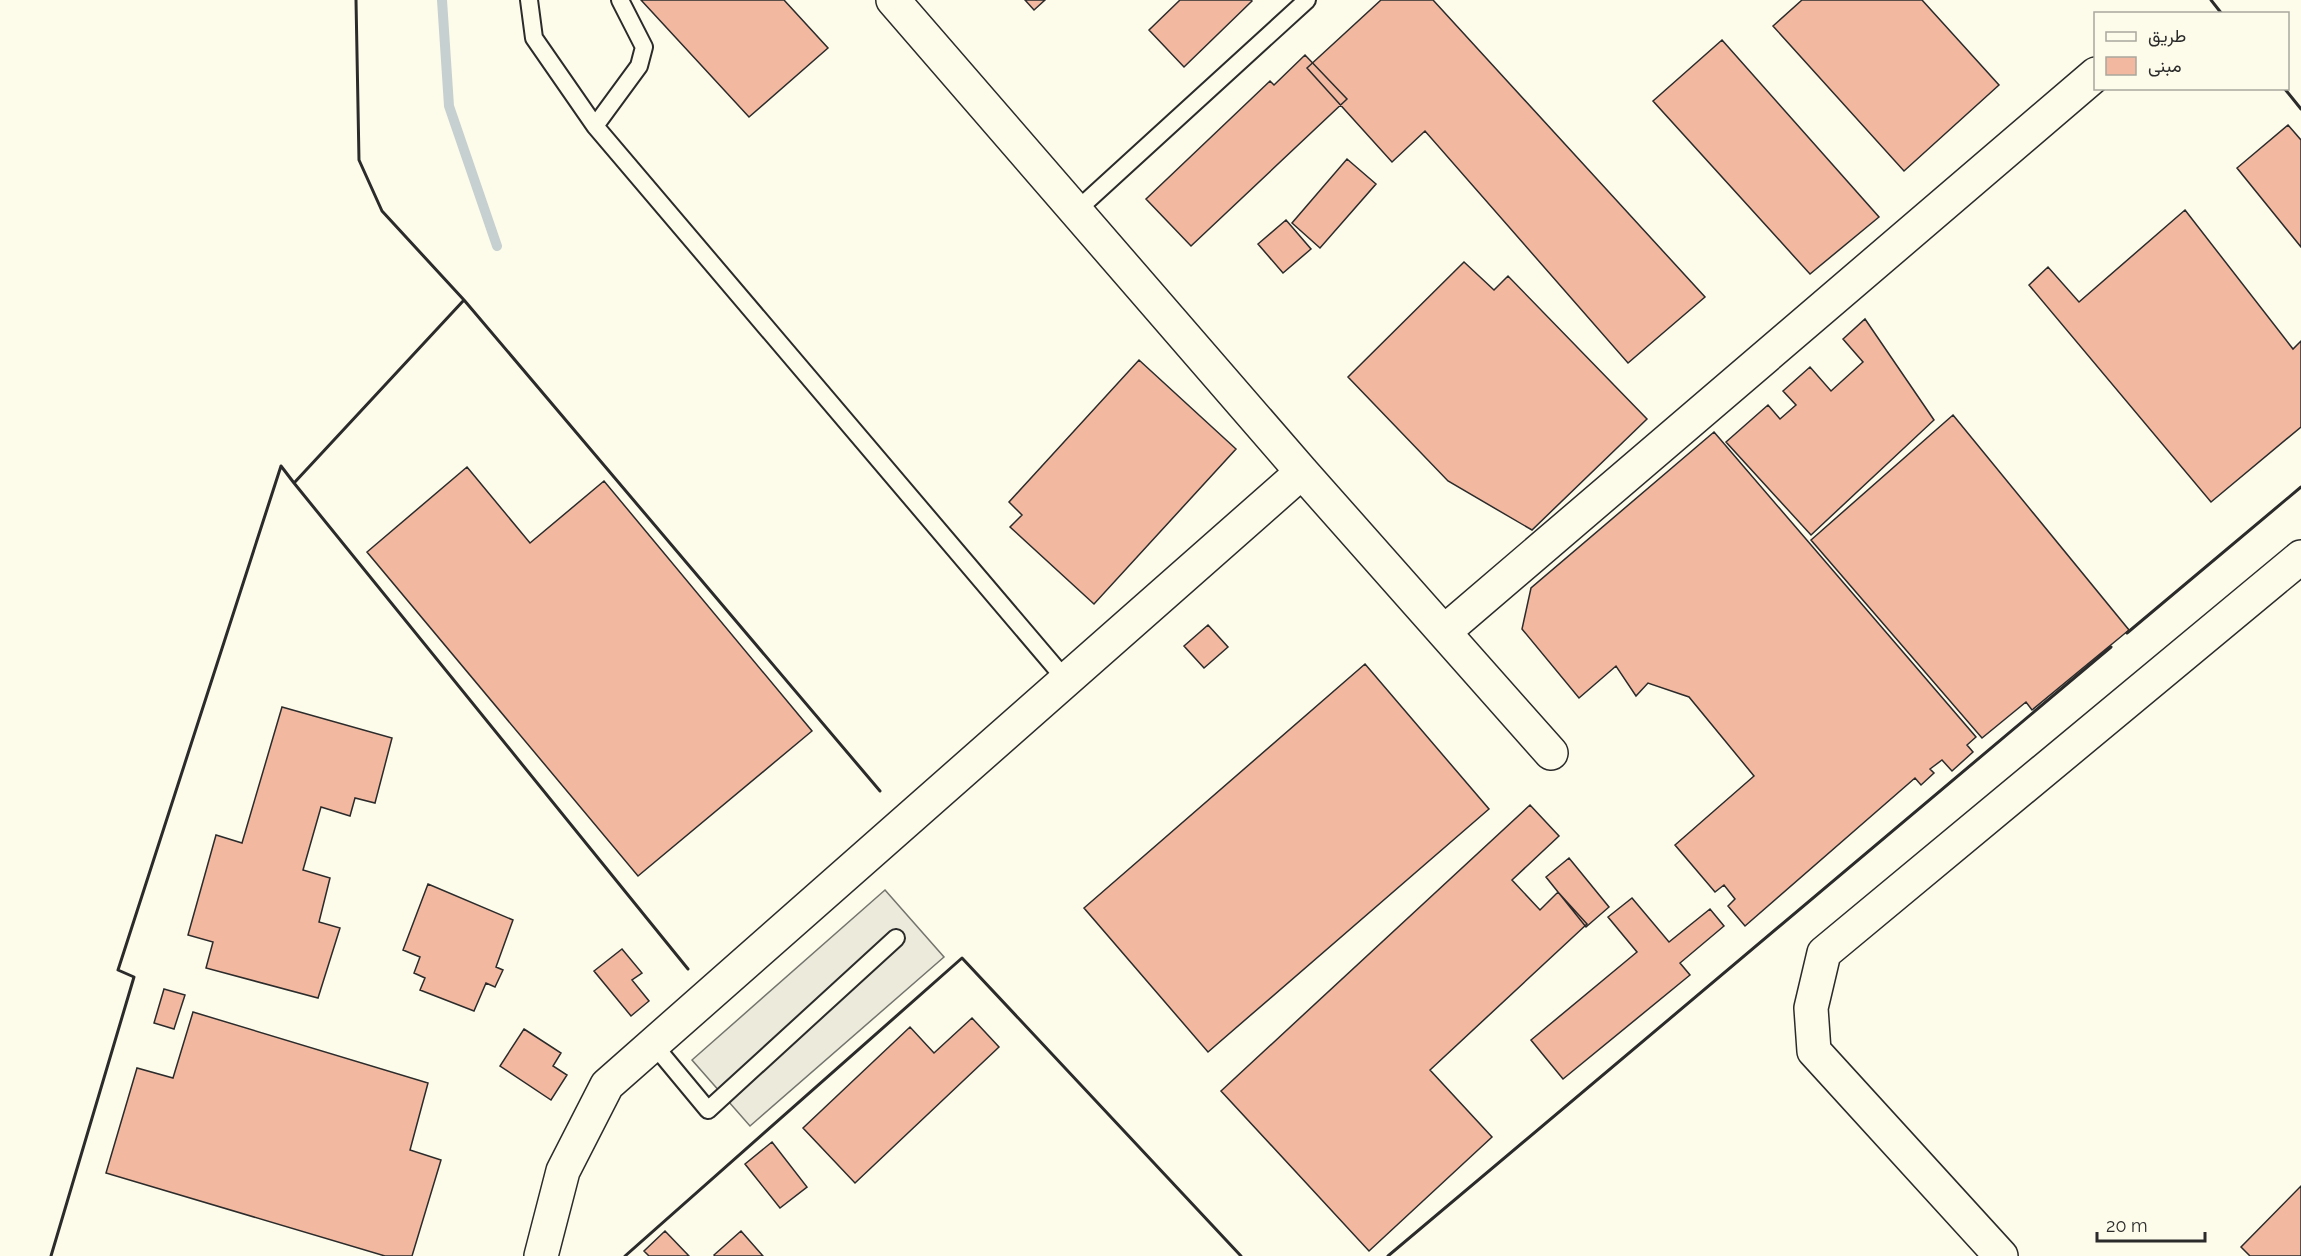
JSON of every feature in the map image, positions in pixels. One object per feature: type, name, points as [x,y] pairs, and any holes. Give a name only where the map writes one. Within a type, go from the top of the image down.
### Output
[{"type":"street","points":[[893,0],[1302,472],[1551,753]]},
{"type":"street","points":[[1444,632],[2094,76]]},
{"type":"street","points":[[541,1256],[563,1172],[607,1086],[1302,472]]},
{"type":"street","points":[[2001,1256],[1814,1051],[1811,1008],[1824,953],[2301,557]]},
{"type":"lane","points":[[529,0],[534,38],[596,126],[1066,680]]},
{"type":"lane","points":[[596,126],[639,66],[644,47],[621,0]]},
{"type":"lane","points":[[1076,211],[1307,0]]},
{"type":"lane","points":[[654,1044],[708,1110],[896,938]]},
{"type":"shaded area","points":[[885,890],[944,957],[750,1126],[692,1060]]},
{"type":"building","points":[[641,0],[784,0],[828,48],[749,117]]},
{"type":"building","points":[[1025,0],[1045,0],[1034,10]]},
{"type":"building","points":[[1180,0],[1252,1],[1184,67],[1149,30]]},
{"type":"building","points":[[1381,0],[1433,0],[1705,297],[1628,363],[1425,131],[1392,162],[1307,68]]},
{"type":"building","points":[[1802,0],[1922,0],[1999,85],[1904,171],[1773,26]]},
{"type":"building","points":[[1722,40],[1879,217],[1810,274],[1653,101]]},
{"type":"building","points":[[1305,55],[1347,99],[1191,246],[1146,199],[1270,81],[1274,85]]},
{"type":"building","points":[[2288,125],[2301,140],[2301,247],[2237,168]]},
{"type":"building","points":[[1347,159],[1376,184],[1320,248],[1292,223]]},
{"type":"building","points":[[2185,210],[2293,349],[2301,341],[2301,427],[2211,502],[2029,285],[2048,267],[2079,302]]},
{"type":"building","points":[[1286,220],[1311,249],[1283,273],[1258,244]]},
{"type":"building","points":[[1464,262],[1494,290],[1508,276],[1647,419],[1532,530],[1448,481],[1348,377]]},
{"type":"building","points":[[1865,319],[1934,420],[1811,535],[1726,442],[1768,405],[1780,419],[1796,405],[1783,391],[1810,367],[1831,391],[1863,362],[1843,339]]},
{"type":"building","points":[[1139,360],[1236,449],[1094,604],[1010,527],[1022,515],[1009,502]]},
{"type":"building","points":[[1953,415],[2129,630],[2032,710],[2026,702],[1982,738],[1811,540]]},
{"type":"building","points":[[1714,432],[1976,737],[1967,745],[1973,752],[1952,771],[1942,760],[1930,769],[1934,773],[1921,785],[1915,778],[1745,926],[1728,906],[1735,899],[1724,885],[1715,892],[1675,845],[1754,776],[1689,697],[1648,683],[1636,696],[1616,666],[1579,698],[1522,629],[1531,588]]},
{"type":"building","points":[[467,467],[530,543],[604,481],[812,731],[638,876],[367,552]]},
{"type":"building","points":[[1208,625],[1228,647],[1204,668],[1184,646]]},
{"type":"building","points":[[1365,664],[1489,809],[1208,1052],[1084,908]]},
{"type":"building","points":[[282,707],[392,738],[375,803],[355,798],[350,816],[321,807],[303,870],[330,878],[319,922],[340,928],[318,998],[206,968],[213,942],[188,935],[216,835],[242,843]]},
{"type":"building","points":[[1530,805],[1559,836],[1512,880],[1540,910],[1558,892],[1587,924],[1430,1070],[1492,1137],[1369,1251],[1221,1091]]},
{"type":"building","points":[[1569,858],[1609,907],[1586,927],[1546,877]]},
{"type":"building","points":[[428,884],[513,920],[496,967],[503,970],[495,987],[486,983],[474,1011],[420,990],[425,978],[414,973],[420,957],[403,950]]},
{"type":"building","points":[[1632,898],[1669,942],[1710,909],[1724,926],[1680,963],[1690,975],[1563,1079],[1531,1040],[1637,952],[1608,917]]},
{"type":"building","points":[[622,949],[642,973],[632,980],[649,1001],[631,1016],[594,971]]},
{"type":"building","points":[[164,989],[185,995],[174,1029],[154,1023]]},
{"type":"building","points":[[193,1012],[428,1083],[410,1150],[441,1160],[412,1256],[385,1256],[106,1173],[137,1068],[173,1078]]},
{"type":"building","points":[[972,1018],[999,1047],[855,1183],[803,1128],[910,1027],[934,1053]]},
{"type":"building","points":[[524,1029],[561,1053],[553,1066],[567,1075],[551,1100],[500,1066]]},
{"type":"building","points":[[772,1142],[807,1187],[780,1208],[745,1164]]},
{"type":"building","points":[[2301,1186],[2301,1256],[2250,1256],[2241,1247]]},
{"type":"building","points":[[665,1231],[689,1256],[649,1256],[644,1251]]},
{"type":"building","points":[[741,1231],[763,1256],[714,1255]]},
{"type":"waterway","points":[[442,0],[449,106],[497,246]]},
{"type":"wall","points":[[51,1256],[134,977],[118,970],[281,466],[294,483],[464,300],[382,211],[359,160],[356,0]]},
{"type":"wall","points":[[2211,0],[2220,12]]},
{"type":"wall","points":[[2286,90],[2301,109]]},
{"type":"wall","points":[[464,300],[880,791]]},
{"type":"wall","points":[[294,483],[688,969]]},
{"type":"wall","points":[[2127,633],[2301,487]]},
{"type":"wall","points":[[1388,1256],[2111,647]]},
{"type":"wall","points":[[625,1256],[962,958],[1241,1256]]}]
